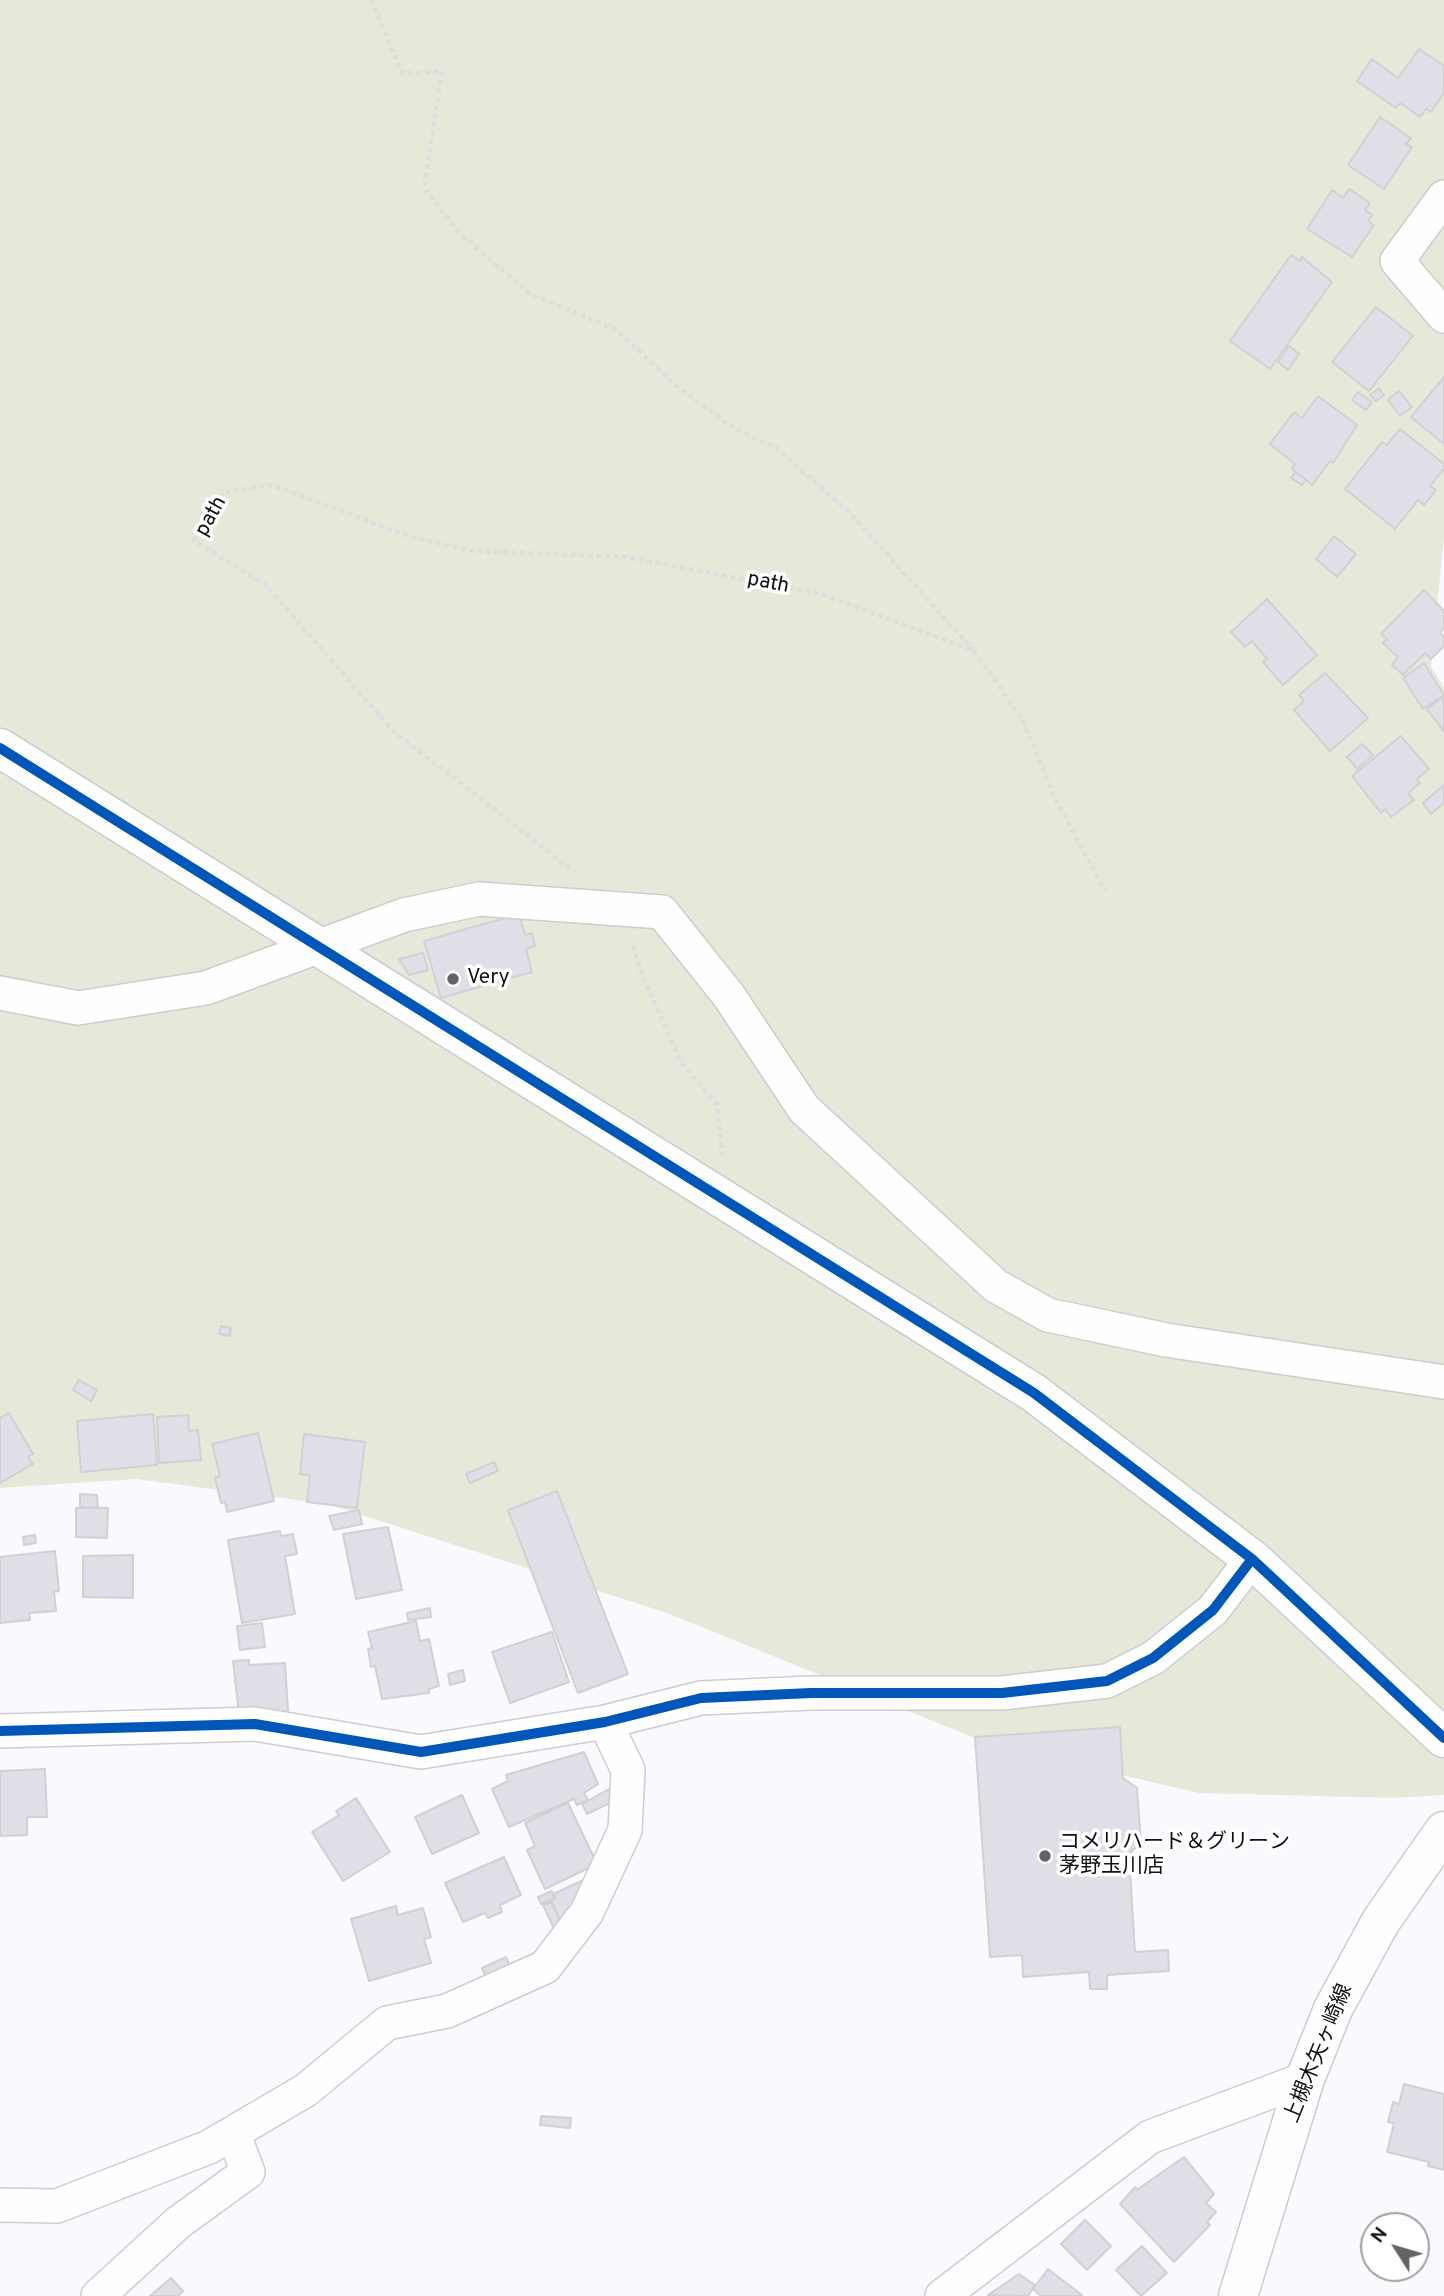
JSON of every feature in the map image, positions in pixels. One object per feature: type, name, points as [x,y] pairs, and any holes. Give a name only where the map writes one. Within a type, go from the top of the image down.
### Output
[{"type":"street","points":[[1444,197],[1397,261],[1444,316]]},
{"type":"street","points":[[0,748],[315,947],[1034,1393],[1252,1559],[1444,1738]]},
{"type":"street","points":[[0,993],[78,1008],[206,988],[404,915],[479,899],[662,912],[729,996],[804,1109],[996,1286],[1048,1315],[1166,1340],[1444,1382]]},
{"type":"street","points":[[0,1731],[255,1724],[421,1752],[605,1722],[701,1698],[811,1693],[1002,1693],[1107,1681],[1153,1658],[1213,1610],[1252,1559]]},
{"type":"street","points":[[0,2205],[57,2206],[209,2147],[306,2091],[387,2023],[447,2011],[545,1967],[587,1912],[625,1830],[628,1770],[605,1722]]},
{"type":"street","name":"上槻木矢ヶ崎線","points":[[1238,2296],[1305,2079],[1333,2009],[1381,1921],[1444,1831]]},
{"type":"street","points":[[942,2296],[1150,2137],[1305,2079]]},
{"type":"street","points":[[99,2296],[179,2222],[248,2172],[233,2133]]},
{"type":"path","points":[[370,0],[402,73],[442,72],[424,188],[460,234],[531,295],[617,330],[676,385],[735,429],[775,447],[848,511],[974,651],[1022,719],[1055,798],[1105,891]]},
{"type":"path","points":[[622,908],[642,974],[681,1063],[717,1104],[727,1202]]},
{"type":"shaded area","points":[[0,0],[1444,0],[1444,538],[1431,666],[1444,688],[1444,1795],[1393,1798],[1199,1793],[992,1745],[667,1613],[327,1504],[136,1479],[0,1488]]},
{"type":"building","points":[[1419,49],[1444,66],[1444,93],[1431,112],[1426,109],[1420,117],[1400,103],[1396,108],[1357,81],[1372,59],[1398,78]]},
{"type":"building","points":[[1380,117],[1411,138],[1406,144],[1412,147],[1384,189],[1348,165]]},
{"type":"building","points":[[1349,189],[1370,203],[1365,210],[1372,215],[1368,221],[1374,225],[1352,257],[1307,229],[1332,190],[1343,198]]},
{"type":"building","points":[[1291,255],[1300,261],[1302,257],[1332,282],[1270,369],[1230,341]]},
{"type":"building","points":[[1376,307],[1413,336],[1369,391],[1332,362]]},
{"type":"building","points":[[1289,346],[1299,354],[1288,370],[1278,362]]},
{"type":"building","points":[[1444,377],[1444,444],[1411,417]]},
{"type":"building","points":[[1379,388],[1384,395],[1376,401],[1370,395]]},
{"type":"building","points":[[1399,391],[1412,407],[1400,416],[1388,400]]},
{"type":"building","points":[[1358,392],[1372,402],[1366,410],[1352,400]]},
{"type":"building","points":[[1318,396],[1357,425],[1333,463],[1330,461],[1312,485],[1292,469],[1295,464],[1270,444],[1294,412],[1302,418]]},
{"type":"building","points":[[1400,429],[1444,464],[1444,469],[1430,486],[1436,490],[1424,505],[1418,500],[1395,529],[1345,489],[1382,442],[1387,445]]},
{"type":"building","points":[[1295,472],[1306,480],[1302,485],[1291,478]]},
{"type":"building","points":[[1334,536],[1356,554],[1337,577],[1316,559]]},
{"type":"building","points":[[1424,590],[1444,611],[1444,628],[1440,633],[1444,637],[1444,646],[1431,659],[1425,653],[1403,675],[1392,665],[1398,657],[1383,643],[1387,639],[1381,634]]},
{"type":"building","points":[[1267,599],[1317,655],[1283,685],[1263,662],[1267,659],[1252,641],[1245,647],[1231,632]]},
{"type":"building","points":[[1424,663],[1444,695],[1423,709],[1403,678]]},
{"type":"building","points":[[1325,673],[1368,718],[1330,751],[1294,710],[1304,701],[1299,695]]},
{"type":"building","points":[[1444,696],[1444,732],[1427,709]]},
{"type":"building","points":[[1401,736],[1429,769],[1417,779],[1420,783],[1408,793],[1414,800],[1391,817],[1385,809],[1381,813],[1352,776]]},
{"type":"building","points":[[1362,744],[1373,755],[1357,769],[1347,757]]},
{"type":"building","points":[[1444,785],[1444,803],[1431,814],[1423,803]]},
{"type":"building","points":[[519,914],[525,935],[532,933],[535,946],[526,949],[532,972],[441,998],[424,941]]},
{"type":"building","points":[[423,953],[428,970],[409,975],[399,959]]},
{"type":"building","points":[[221,1326],[231,1328],[230,1336],[219,1334]]},
{"type":"building","points":[[79,1380],[97,1390],[91,1401],[73,1390]]},
{"type":"building","points":[[9,1413],[33,1454],[28,1457],[33,1464],[0,1483],[0,1418]]},
{"type":"building","points":[[153,1414],[157,1465],[81,1472],[77,1421]]},
{"type":"building","points":[[188,1415],[189,1431],[198,1430],[201,1460],[159,1463],[157,1417]]},
{"type":"building","points":[[258,1433],[274,1501],[227,1512],[225,1502],[221,1503],[215,1478],[220,1476],[212,1444]]},
{"type":"building","points":[[304,1434],[365,1442],[357,1508],[307,1502],[310,1475],[300,1474]]},
{"type":"building","points":[[494,1462],[498,1471],[470,1483],[466,1474]]},
{"type":"building","points":[[557,1491],[628,1674],[578,1693],[508,1510]]},
{"type":"building","points":[[80,1494],[97,1495],[98,1508],[80,1507]]},
{"type":"building","points":[[76,1508],[108,1508],[107,1538],[76,1537]]},
{"type":"building","points":[[359,1510],[362,1524],[334,1530],[329,1516]]},
{"type":"building","points":[[388,1527],[402,1590],[356,1599],[343,1534]]},
{"type":"building","points":[[280,1531],[281,1536],[293,1534],[297,1554],[285,1556],[295,1614],[242,1623],[228,1540]]},
{"type":"building","points":[[35,1535],[36,1543],[24,1545],[23,1537]]},
{"type":"building","points":[[55,1551],[59,1591],[54,1592],[56,1611],[29,1613],[30,1620],[0,1623],[0,1557]]},
{"type":"building","points":[[133,1555],[133,1598],[83,1597],[83,1556]]},
{"type":"building","points":[[430,1608],[431,1617],[408,1620],[407,1613]]},
{"type":"building","points":[[416,1621],[420,1641],[429,1639],[439,1686],[429,1689],[429,1693],[382,1699],[375,1666],[371,1667],[368,1649],[372,1648],[368,1632]]},
{"type":"building","points":[[262,1623],[265,1647],[240,1650],[237,1626]]},
{"type":"building","points":[[552,1632],[569,1682],[510,1703],[492,1652]]},
{"type":"building","points":[[249,1660],[249,1665],[285,1663],[288,1711],[239,1714],[233,1661]]},
{"type":"building","points":[[463,1670],[465,1681],[450,1685],[448,1674]]},
{"type":"building","points":[[1120,1727],[1123,1778],[1137,1788],[1141,1842],[1129,1854],[1135,1952],[1168,1950],[1169,1971],[1107,1975],[1107,1989],[1090,1989],[1089,1972],[1023,1977],[1022,1955],[990,1957],[975,1737]]},
{"type":"building","points":[[584,1752],[598,1784],[584,1793],[588,1800],[577,1805],[574,1799],[509,1827],[492,1789],[508,1781],[506,1775]]},
{"type":"building","points":[[45,1769],[47,1817],[27,1817],[27,1835],[0,1836],[0,1771]]},
{"type":"building","points":[[609,1789],[614,1801],[587,1814],[582,1804]]},
{"type":"building","points":[[462,1795],[479,1833],[432,1854],[415,1817]]},
{"type":"building","points":[[356,1798],[390,1852],[343,1881],[312,1832],[339,1815],[336,1811]]},
{"type":"building","points":[[568,1803],[597,1864],[545,1889],[527,1850],[535,1846],[525,1823]]},
{"type":"building","points":[[504,1857],[521,1895],[500,1905],[502,1912],[488,1918],[485,1913],[463,1922],[445,1883]]},
{"type":"building","points":[[588,1878],[562,1924],[551,1900],[556,1898],[553,1894]]},
{"type":"building","points":[[552,1891],[554,1898],[541,1904],[538,1897]]},
{"type":"building","points":[[551,1902],[563,1927],[555,1931],[543,1905]]},
{"type":"building","points":[[396,1906],[398,1915],[423,1908],[431,1937],[424,1939],[431,1963],[369,1981],[351,1919]]},
{"type":"building","points":[[506,1957],[517,1982],[493,1993],[482,1968]]},
{"type":"building","points":[[1404,2084],[1444,2094],[1444,2170],[1428,2166],[1429,2162],[1387,2152],[1394,2123],[1388,2122],[1393,2102],[1399,2104]]},
{"type":"building","points":[[541,2116],[571,2118],[570,2128],[540,2125]]},
{"type":"building","points":[[1184,2157],[1214,2194],[1206,2203],[1216,2212],[1207,2222],[1210,2225],[1174,2262],[1120,2204],[1135,2187],[1138,2189]]},
{"type":"building","points":[[1085,2220],[1111,2246],[1087,2270],[1061,2244]]},
{"type":"building","points":[[1142,2246],[1167,2273],[1141,2296],[1116,2270]]},
{"type":"building","points":[[1048,2269],[1082,2296],[1041,2296],[1033,2289]]},
{"type":"building","points":[[1019,2274],[1035,2285],[1028,2296],[988,2295]]},
{"type":"building","points":[[171,2278],[183,2291],[178,2296],[150,2296]]},
{"type":"cycle path","points":[[0,748],[1034,1393],[1252,1559],[1444,1738]]},
{"type":"cycle path","points":[[0,1731],[255,1724],[421,1752],[605,1722],[701,1698],[811,1693],[1002,1693],[1107,1681],[1153,1658],[1213,1610],[1252,1559]]},
{"type":"place","name":"Very","points":[[453,979]]},
{"type":"place","name":"コメリハード＆グリーン 茅野玉川店","points":[[1045,1856]]}]
